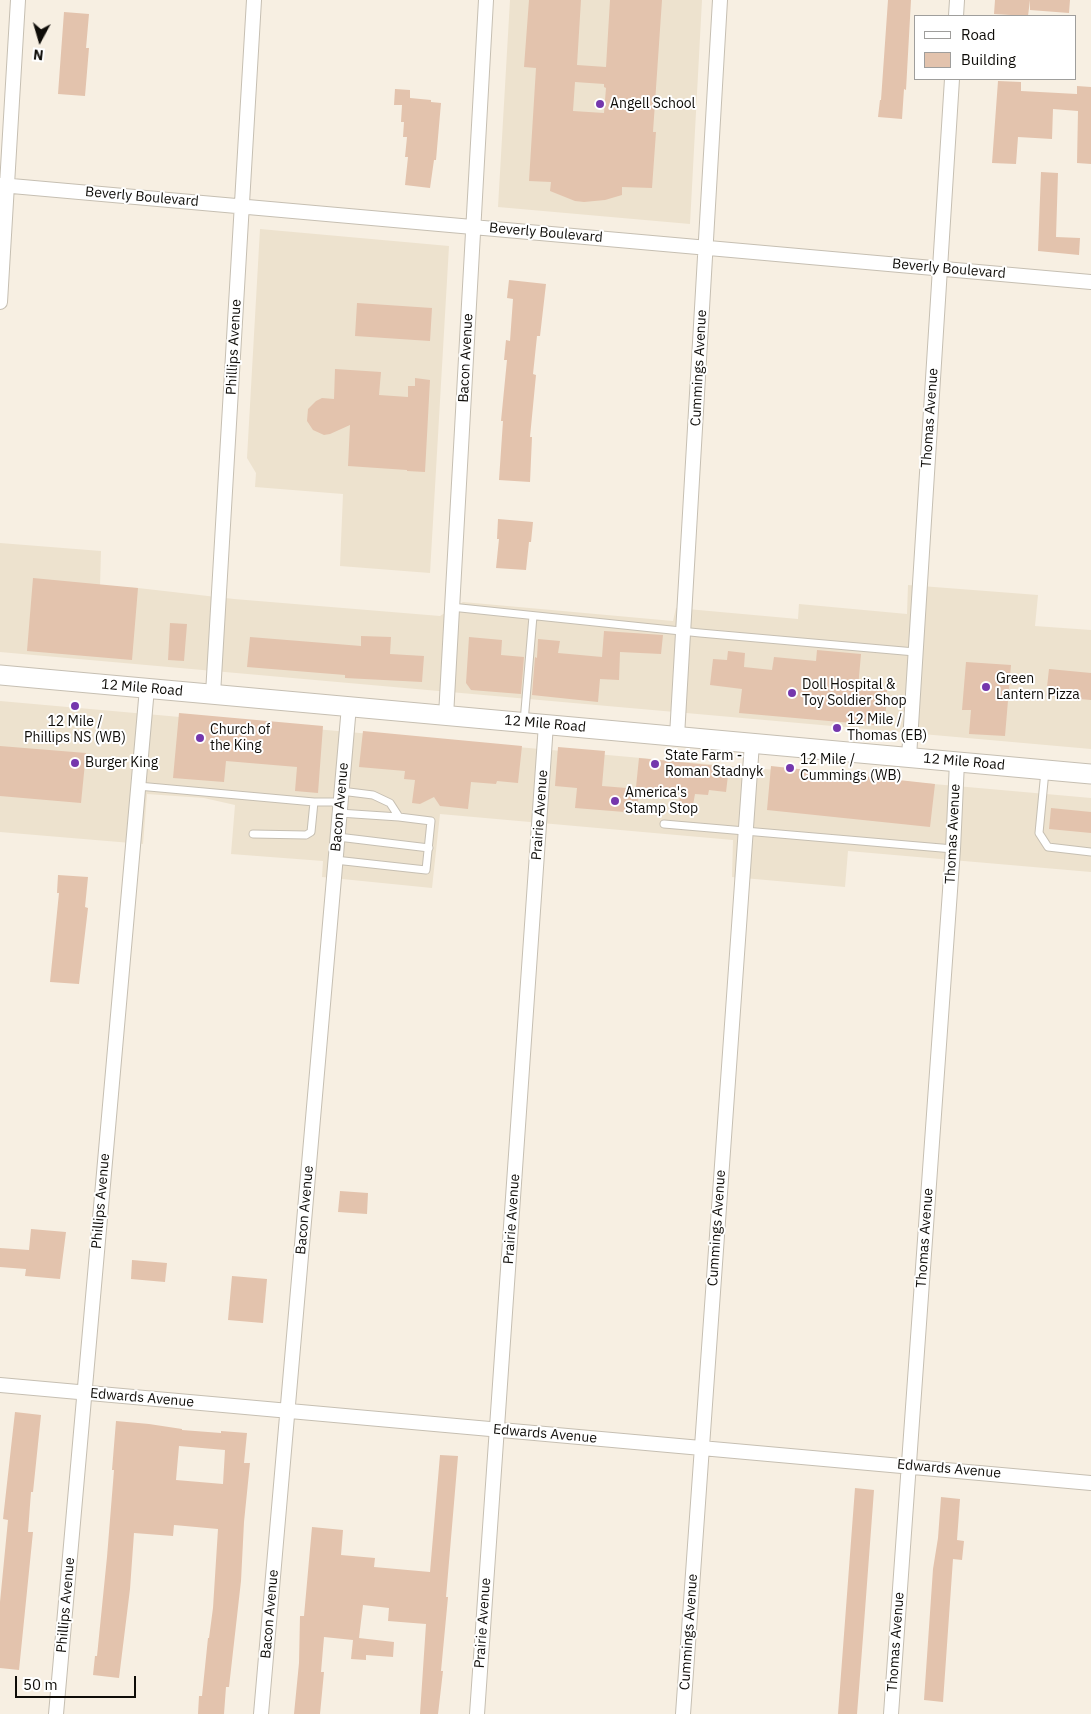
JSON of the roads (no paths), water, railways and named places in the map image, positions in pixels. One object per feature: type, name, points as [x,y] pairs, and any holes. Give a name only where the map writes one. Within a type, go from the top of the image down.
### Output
[{"type":"main road","name":"12 Mile Road","points":[[0,675],[1091,774]]},
{"type":"street","points":[[0,302],[4,186],[18,0]]},
{"type":"street","name":"Phillips Avenue","points":[[213,694],[254,0]]},
{"type":"street","name":"Bacon Avenue","points":[[446,716],[486,0]]},
{"type":"street","name":"Cummings Avenue","points":[[676,736],[720,0]]},
{"type":"street","points":[[956,15],[957,0]]},
{"type":"street","name":"Thomas Avenue","points":[[909,757],[952,80]]},
{"type":"street","name":"Beverly Boulevard","points":[[4,186],[1091,282]]},
{"type":"street","name":"Phillips Avenue","points":[[56,1714],[147,688]]},
{"type":"street","name":"Bacon Avenue","points":[[261,1714],[349,706]]},
{"type":"street","name":"Prairie Avenue","points":[[477,1714],[546,724]]},
{"type":"street","name":"Cummings Avenue","points":[[683,1714],[752,743]]},
{"type":"street","name":"Thomas Avenue","points":[[891,1714],[953,849],[957,762]]},
{"type":"street","name":"Edwards Avenue","points":[[0,1385],[1091,1483]]},
{"type":"lane","points":[[451,608],[915,652]]},
{"type":"lane","points":[[524,722],[533,616]]},
{"type":"lane","points":[[1045,770],[1039,833],[1048,847],[1091,852]]},
{"type":"lane","points":[[138,786],[314,802],[341,802],[373,795],[390,803],[399,817]]},
{"type":"lane","points":[[253,834],[306,835],[311,832],[314,802]]},
{"type":"lane","points":[[336,860],[426,870],[429,848],[431,821],[399,817],[341,802]]},
{"type":"lane","points":[[664,824],[953,849]]},
{"type":"lane","points":[[338,837],[429,848]]},
{"type":"place","name":"Angell School","points":[[600,104]]},
{"type":"place","name":"Green Lantern Pizza","points":[[986,687]]},
{"type":"place","name":"Doll Hospital & Toy Soldier Shop","points":[[792,693]]},
{"type":"place","name":"12 Mile / Phillips NS (WB)","points":[[75,706]]},
{"type":"place","name":"12 Mile / Thomas (EB)","points":[[837,728]]},
{"type":"place","name":"Church of the King","points":[[200,738]]},
{"type":"place","name":"Burger King","points":[[75,763]]},
{"type":"place","name":"State Farm - Roman Stadnyk","points":[[655,764]]},
{"type":"place","name":"12 Mile / Cummings (WB)","points":[[790,768]]},
{"type":"place","name":"America's Stamp Stop","points":[[615,801]]}]
